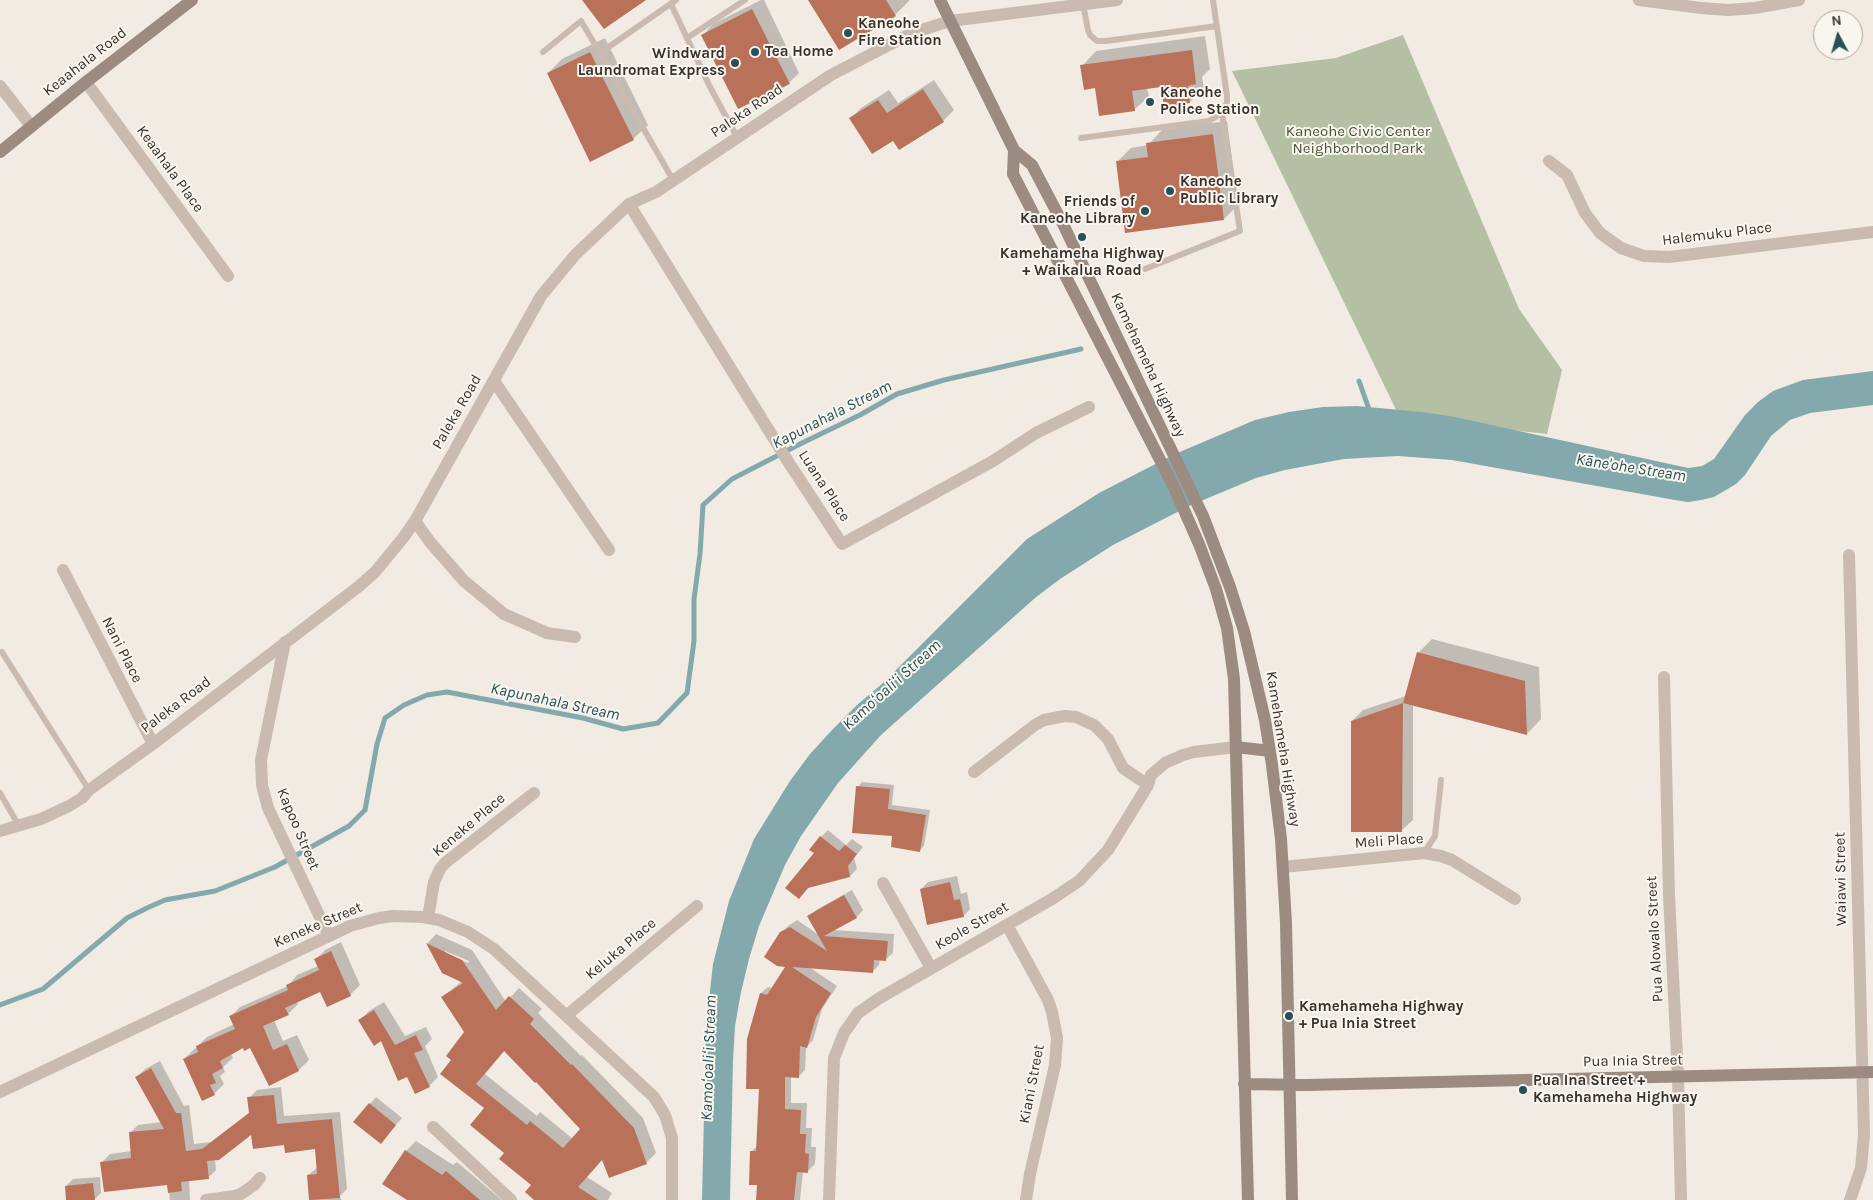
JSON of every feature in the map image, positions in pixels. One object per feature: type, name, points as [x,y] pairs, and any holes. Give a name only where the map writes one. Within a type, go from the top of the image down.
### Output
[{"type":"main road","name":"Keaahala Road","points":[[0,152],[86,82],[192,0]]},
{"type":"main road","name":"Kamehameha Highway","points":[[940,0],[1014,150],[1032,164],[1063,224],[1203,516],[1230,587],[1244,631],[1265,720],[1283,867],[1292,1200]]},
{"type":"main road","name":"Kamehameha Highway","points":[[1014,150],[1013,174],[1157,453],[1187,517],[1216,589],[1226,628],[1234,679],[1248,1200]]},
{"type":"main road","points":[[1236,747],[1270,751]]},
{"type":"main road","name":"Pua Inia Street","points":[[1244,1084],[1289,1085],[1867,1072]]},
{"type":"street","name":"Paleka Road","points":[[0,831],[41,818],[82,798],[89,790],[153,744],[375,572],[399,544],[415,521],[540,296],[575,256],[629,204],[656,192],[801,94],[840,70],[912,33],[950,21],[1112,0]]},
{"type":"street","points":[[1639,0],[1728,10],[1755,8],[1799,0]]},
{"type":"street","name":"Keaahala Place","points":[[86,82],[228,276]]},
{"type":"street","points":[[0,86],[31,126]]},
{"type":"street","name":"Halemuku Place","points":[[1549,160],[1567,175],[1585,213],[1600,233],[1621,248],[1644,256],[1669,257],[1873,232]]},
{"type":"street","name":"Luana Place","points":[[629,204],[780,446],[788,463],[842,544],[993,461],[1036,433],[1089,407]]},
{"type":"street","points":[[494,381],[609,550]]},
{"type":"street","points":[[415,521],[430,542],[464,581],[504,614],[547,633],[576,637]]},
{"type":"street","name":"Waiawi Street","points":[[1849,555],[1867,1072],[1864,1151],[1850,1200]]},
{"type":"street","name":"Nani Place","points":[[63,570],[153,744]]},
{"type":"street","name":"Kapoo Street","points":[[285,642],[263,748],[261,773],[268,808],[328,936]]},
{"type":"street","name":"Pua Alowalo Street","points":[[1664,677],[1668,895],[1678,1077],[1681,1200]]},
{"type":"street","points":[[974,772],[1035,725],[1044,720],[1065,716],[1076,717],[1094,725],[1108,739],[1123,768],[1148,785]]},
{"type":"street","name":"Keole Street","points":[[829,1200],[832,1072],[838,1045],[850,1023],[868,1005],[1066,891],[1090,870],[1108,850],[1148,785],[1151,775],[1173,759],[1194,752],[1236,747]]},
{"type":"street","name":"Keneke Place","points":[[428,918],[434,882],[440,869],[534,793]]},
{"type":"street","name":"Meli Place","points":[[1283,867],[1424,853],[1452,860],[1515,899]]},
{"type":"street","points":[[883,883],[931,968]]},
{"type":"street","name":"Keluka Place","points":[[566,1016],[698,906]]},
{"type":"street","name":"Keneke Street","points":[[0,1092],[350,926],[379,918],[408,916],[428,918],[454,925],[482,940],[646,1090],[660,1106],[669,1124],[672,1138],[672,1200]]},
{"type":"street","name":"Kiani Street","points":[[1007,925],[1048,1000],[1054,1018],[1057,1038],[1056,1065],[1030,1174],[1026,1200]]},
{"type":"street","points":[[432,1127],[511,1200]]},
{"type":"street","points":[[206,1200],[241,1194],[260,1178]]},
{"type":"lane","points":[[687,38],[745,0]]},
{"type":"lane","points":[[1145,269],[1240,231],[1222,113],[1227,102],[1227,96],[1213,0]]},
{"type":"lane","points":[[600,53],[674,2],[687,38],[710,87],[737,137]]},
{"type":"lane","points":[[1083,4],[1088,30],[1090,35],[1097,41],[1217,26]]},
{"type":"lane","points":[[543,52],[581,21],[672,180]]},
{"type":"lane","points":[[1081,138],[1209,121],[1222,113]]},
{"type":"lane","points":[[2,652],[89,790]]},
{"type":"lane","points":[[1424,853],[1435,836],[1441,780]]},
{"type":"lane","points":[[0,793],[19,826]]},
{"type":"green space","name":"Kaneohe Civic Center Neighborhood Park","points":[[1403,35],[1519,309],[1562,370],[1547,434],[1400,418],[1232,71],[1336,58]]},
{"type":"water","points":[[1873,371],[1873,405],[1810,413],[1790,420],[1771,436],[1745,475],[1736,484],[1714,497],[1688,502],[1452,460],[1398,456],[1344,459],[1285,470],[1256,478],[1189,506],[1113,545],[1060,579],[1035,598],[881,735],[838,783],[801,836],[785,865],[759,926],[741,992],[735,1026],[733,1060],[730,1200],[702,1200],[706,1028],[713,964],[729,901],[754,839],[790,781],[810,754],[857,705],[883,683],[1027,539],[1099,493],[1175,454],[1255,420],[1289,412],[1323,407],[1357,406],[1422,412],[1455,417],[1688,468],[1702,466],[1714,459],[1745,415],[1773,391],[1803,380]]},
{"type":"building","points":[[582,0],[646,0],[604,29]]},
{"type":"building","name":"Kaneohe Fire Station","points":[[808,0],[886,0],[896,16],[839,50]]},
{"type":"building","points":[[752,9],[790,84],[738,109],[701,35]]},
{"type":"building","points":[[1192,50],[1196,84],[1188,86],[1190,103],[1164,107],[1161,87],[1132,91],[1135,111],[1099,116],[1095,88],[1084,90],[1080,65]]},
{"type":"building","points":[[590,52],[634,140],[590,162],[547,73]]},
{"type":"building","points":[[923,89],[944,122],[899,150],[893,141],[872,154],[849,118],[878,100],[887,113]]},
{"type":"building","name":"Kaneohe Public Library","points":[[1213,134],[1224,220],[1125,233],[1116,161],[1148,157],[1146,143]]},
{"type":"building","points":[[1417,652],[1525,681],[1527,735],[1403,703]]},
{"type":"building","points":[[1403,703],[1402,832],[1351,832],[1351,721]]},
{"type":"building","points":[[856,786],[890,789],[888,809],[926,815],[920,852],[891,847],[892,836],[852,833]]},
{"type":"building","points":[[820,836],[839,851],[845,845],[857,854],[848,866],[850,877],[808,888],[799,899],[785,888],[814,853],[809,850]]},
{"type":"building","points":[[950,882],[954,900],[960,899],[964,917],[927,925],[920,889]]},
{"type":"building","points":[[844,895],[857,918],[824,936],[888,941],[886,961],[874,960],[873,973],[792,967],[831,993],[816,1017],[807,1048],[800,1046],[799,1078],[785,1077],[785,1109],[801,1110],[800,1134],[806,1134],[805,1153],[809,1154],[808,1173],[797,1172],[794,1200],[756,1200],[757,1185],[749,1185],[750,1151],[756,1151],[759,1089],[746,1089],[747,1039],[760,993],[767,995],[785,967],[777,966],[764,957],[780,932],[790,927],[827,951],[807,916]]},
{"type":"building","points":[[426,943],[462,960],[496,1010],[509,996],[534,1019],[530,1024],[634,1128],[647,1164],[609,1178],[602,1160],[578,1187],[598,1200],[534,1200],[525,1192],[531,1185],[499,1159],[504,1153],[470,1125],[484,1108],[440,1074],[451,1060],[446,1056],[464,1032],[441,997],[463,983],[442,973]],"holes":[[[504,1051],[580,1129],[563,1148],[530,1121],[527,1125],[476,1084]]]},
{"type":"building","points":[[331,951],[351,996],[327,1007],[320,992],[285,1008],[289,1015],[263,1026],[273,1050],[287,1044],[299,1071],[269,1086],[250,1048],[244,1051],[243,1048],[220,1061],[223,1068],[212,1074],[216,1083],[210,1085],[215,1095],[202,1101],[183,1059],[198,1052],[196,1046],[235,1029],[229,1016],[288,990],[286,985],[319,970],[314,959]]},
{"type":"building","points":[[374,1010],[395,1045],[416,1035],[423,1050],[414,1053],[430,1087],[415,1094],[407,1077],[398,1081],[381,1041],[374,1046],[358,1020]]},
{"type":"building","points":[[151,1068],[176,1113],[181,1113],[186,1151],[202,1149],[249,1113],[247,1097],[274,1095],[277,1124],[332,1119],[340,1198],[309,1200],[307,1175],[317,1174],[315,1149],[285,1153],[284,1145],[253,1149],[251,1135],[219,1160],[207,1161],[209,1179],[181,1182],[182,1191],[168,1193],[167,1185],[104,1192],[100,1162],[131,1158],[129,1132],[164,1129],[135,1077]]},
{"type":"building","points":[[369,1103],[396,1125],[381,1144],[353,1122]]},
{"type":"building","points":[[405,1150],[442,1175],[446,1171],[480,1200],[407,1200],[382,1184]]},
{"type":"building","points":[[93,1183],[95,1200],[66,1200],[65,1186]]},
{"type":"waterway","name":"Kapunahala Stream","points":[[0,1005],[43,989],[127,918],[165,900],[215,891],[275,867],[349,826],[365,810],[377,744],[385,718],[404,705],[427,695],[447,692],[583,718],[623,729],[658,723],[687,693],[694,641],[694,599],[700,554],[703,505],[732,479],[860,415],[897,394],[944,380],[1081,349]]},
{"type":"waterway","name":"Kapunahala Stream","points":[[1359,381],[1370,412]]},
{"type":"place","name":"Kaneohe Fire Station","points":[[848,33]]},
{"type":"place","name":"Tea Home","points":[[755,52]]},
{"type":"place","name":"Windward Laundromat Express","points":[[735,63]]},
{"type":"place","name":"Kaneohe Police Station","points":[[1150,102]]},
{"type":"place","name":"Kaneohe Public Library","points":[[1170,191]]},
{"type":"place","name":"Friends of Kaneohe Library","points":[[1145,211]]},
{"type":"place","name":"Kamehameha Highway + Waikalua Road","points":[[1082,237]]},
{"type":"place","name":"Kamehameha Highway + Pua Inia Street","points":[[1289,1016]]},
{"type":"place","name":"Pua Ina Street + Kamehameha Highway","points":[[1523,1090]]},
{"type":"water label","name":"Kāne'ohe Stream","points":[[1631,468]]},
{"type":"water label","name":"Kamoʻoaliʻi Stream","points":[[892,685]]},
{"type":"water label","name":"Kamoʻoaliʻi Stream","points":[[709,1058]]}]
